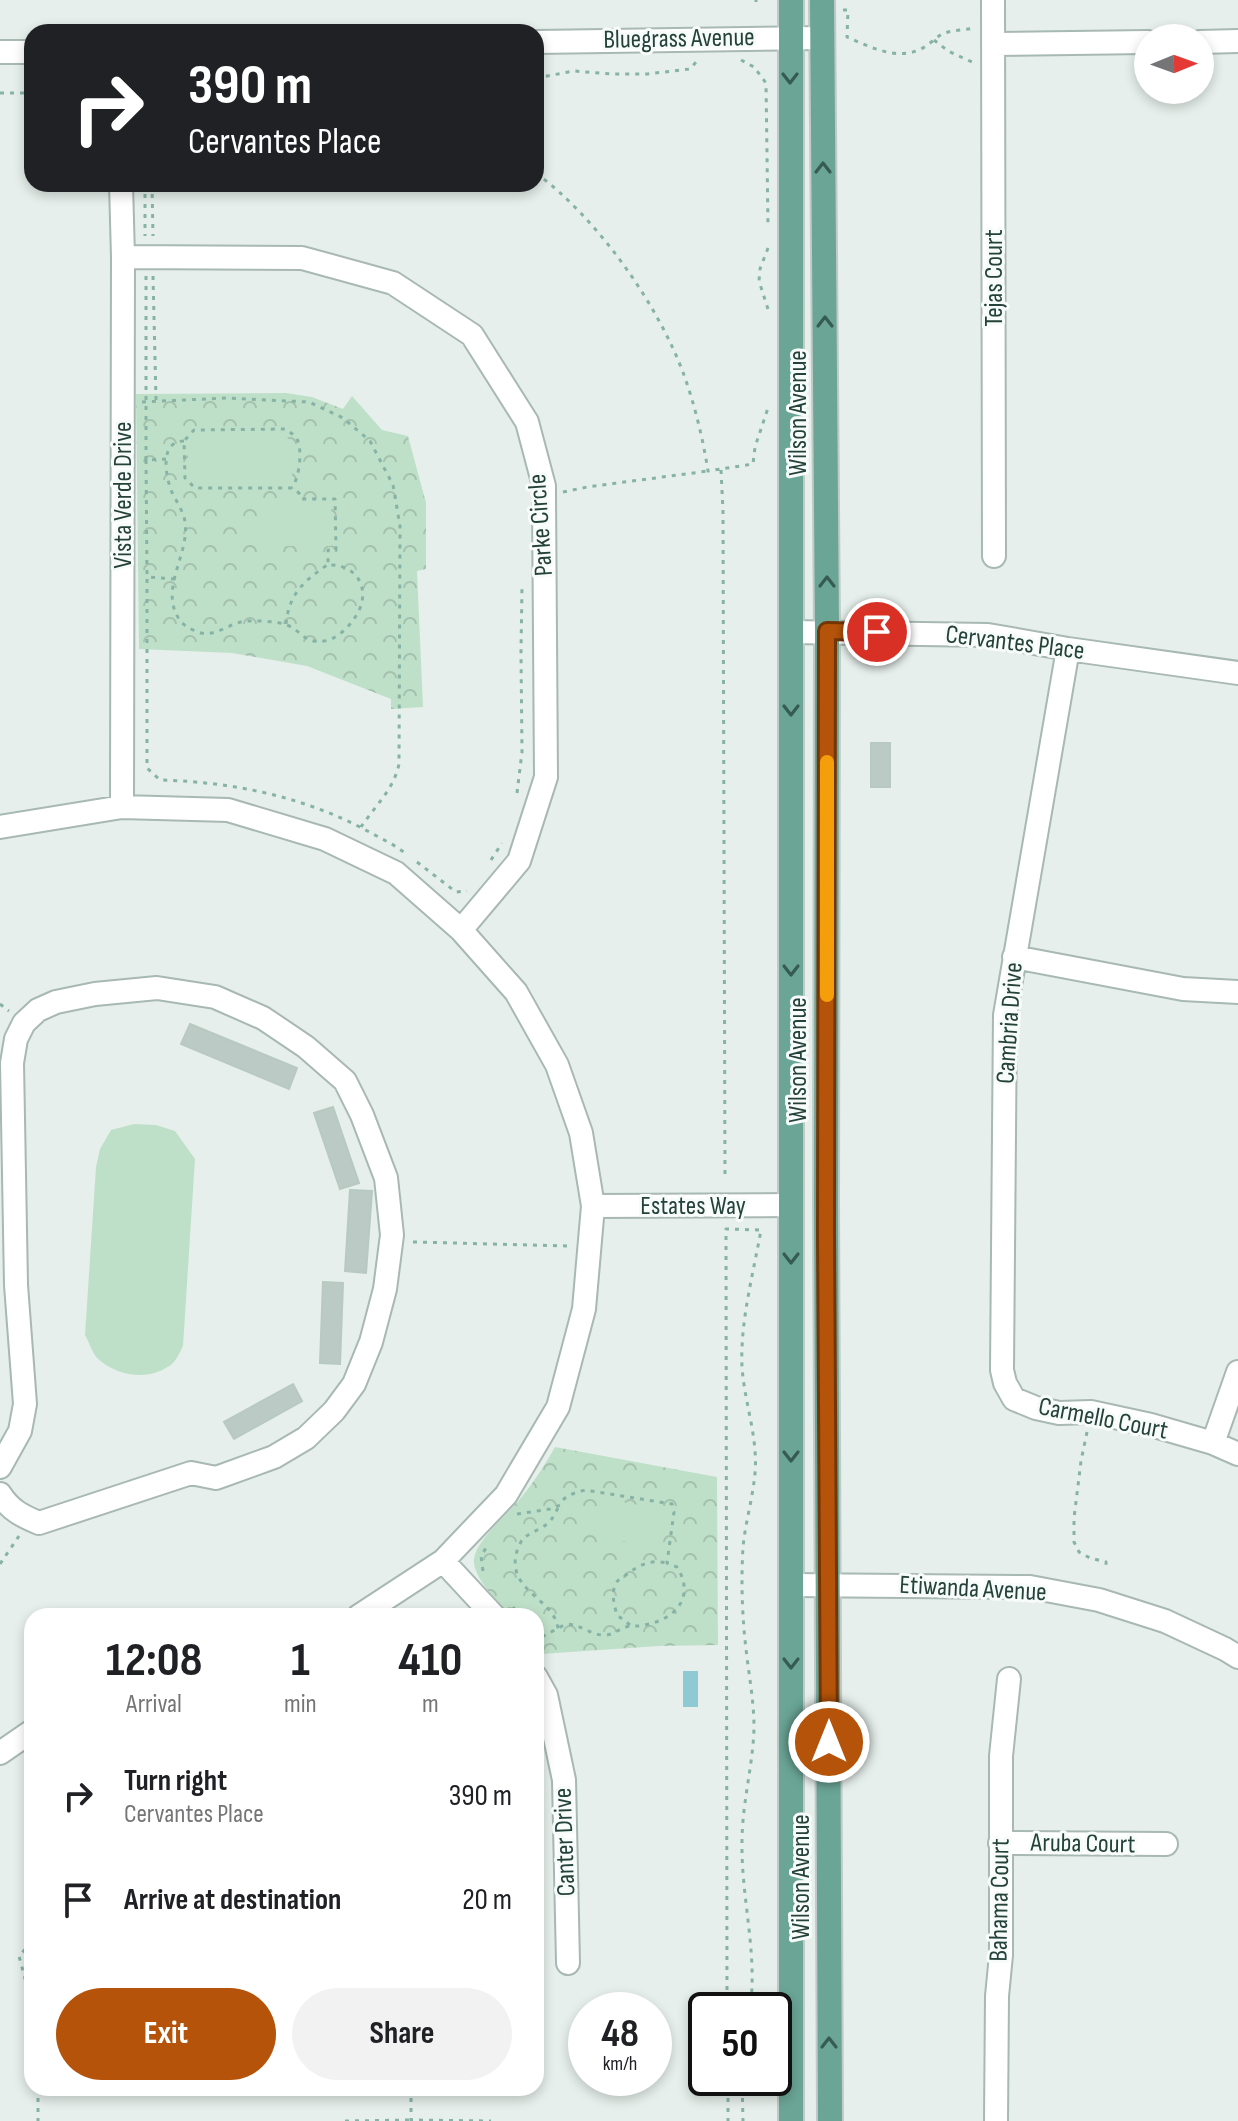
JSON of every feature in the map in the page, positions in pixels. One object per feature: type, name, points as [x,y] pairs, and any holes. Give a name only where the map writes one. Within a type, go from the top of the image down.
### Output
[{"type":"main road","name":"Wilson Avenue","points":[[791,0],[791,2121]]},
{"type":"main road","name":"Wilson Avenue","points":[[822,0],[827,631],[830,2121]]},
{"type":"street","points":[[993,22],[1134,40]]},
{"type":"street","name":"Tejas Court","points":[[993,22],[994,556]]},
{"type":"street","name":"Bluegrass Avenue","points":[[544,42],[822,38]]},
{"type":"street","points":[[1214,42],[1238,41]]},
{"type":"street","points":[[0,52],[24,52]]},
{"type":"street","name":"Vista Verde Drive","points":[[122,807],[141,257],[123,192]]},
{"type":"street","name":"Parke Circle","points":[[141,257],[302,258],[393,283],[472,335],[527,422],[544,494],[546,777],[519,861],[461,930]]},
{"type":"street","name":"Cervantes Place","points":[[790,632],[988,635],[1238,673]]},
{"type":"street","name":"Cambria Drive","points":[[1014,1399],[1002,1370],[1005,1015],[1068,649]]},
{"type":"street","points":[[0,827],[122,807],[228,810],[325,839],[396,873],[461,930],[516,992],[557,1065],[581,1133],[593,1206],[584,1309],[558,1407],[506,1495],[443,1561],[371,1608]]},
{"type":"street","points":[[1014,957],[1183,989],[1238,992]]},
{"type":"street","points":[[0,1467],[20,1431],[25,1404],[16,1285],[12,1063],[16,1039],[24,1023],[38,1010],[56,1002],[95,994],[157,988],[215,997],[263,1018],[306,1047],[345,1081],[362,1115],[386,1178],[391,1241],[385,1289],[371,1342],[354,1384],[334,1411],[306,1438],[274,1457],[216,1478],[191,1473],[39,1523],[20,1515],[0,1494]]},
{"type":"street","name":"Estates Way","points":[[593,1206],[792,1205]]},
{"type":"street","points":[[1213,1443],[1238,1372]]},
{"type":"street","name":"Carmello Court","points":[[1014,1399],[1059,1413],[1091,1412],[1151,1425],[1213,1443],[1238,1454]]},
{"type":"street","points":[[443,1561],[498,1608]]},
{"type":"street","name":"Etiwanda Avenue","points":[[791,1585],[1030,1587],[1099,1600],[1165,1621],[1238,1657]]},
{"type":"street","name":"Bahama Court","points":[[996,2121],[997,1996],[1001,1955],[1001,1756],[1009,1679]]},
{"type":"street","name":"Canter Drive","points":[[544,1691],[564,1780],[568,1963]]},
{"type":"street","points":[[0,1753],[24,1736]]},
{"type":"street","name":"Aruba Court","points":[[1000,1843],[1166,1844]]},
{"type":"path","points":[[848,10],[847,37],[899,54],[911,54],[943,34],[993,22]]},
{"type":"path","points":[[934,40],[968,61],[993,67]]},
{"type":"path","points":[[742,60],[754,67],[766,83],[768,251],[760,269],[759,281],[768,306],[768,321]]},
{"type":"path","points":[[544,77],[574,71],[611,74],[669,72],[690,69],[697,61]]},
{"type":"path","points":[[0,93],[24,93]]},
{"type":"path","points":[[544,179],[588,219],[648,303],[684,375],[708,471],[753,464],[755,447],[768,408]]},
{"type":"path","points":[[145,192],[141,257],[146,460],[147,768],[160,780],[216,783],[296,800],[361,827],[388,792],[399,764],[400,526],[393,485],[370,441],[343,418],[309,402],[226,398],[156,400],[141,257],[151,192]]},
{"type":"path","points":[[292,488],[297,481],[299,453],[297,439],[286,429],[194,430],[184,441],[185,478],[195,488],[292,488],[301,499],[335,499],[336,550],[328,550],[328,565]]},
{"type":"path","points":[[184,441],[176,441],[170,446],[166,459],[169,483],[185,522],[183,549],[171,596],[175,611],[182,623],[196,632],[211,634],[246,621],[286,624],[309,641],[317,642],[333,639],[352,623],[362,605],[363,588],[355,575],[344,567],[328,565],[292,597],[286,624]]},
{"type":"path","points":[[146,460],[166,459]]},
{"type":"path","points":[[721,470],[724,568],[725,1177]]},
{"type":"path","points":[[147,577],[175,579]]},
{"type":"path","points":[[727,1992],[726,1229],[761,1230],[745,1316],[742,1365],[756,1452],[743,1547],[743,1609],[753,1692],[754,1731],[742,1839],[745,1912],[753,1952],[751,1992]]},
{"type":"path","points":[[391,1241],[590,1247]]},
{"type":"path","points":[[1091,1412],[1080,1469],[1074,1542],[1079,1552],[1106,1562],[1106,1566]]},
{"type":"path","points":[[558,1629],[558,1621],[553,1614],[519,1578],[515,1558],[521,1540],[551,1521],[562,1499],[585,1490],[672,1504],[674,1512],[667,1563]]},
{"type":"path","points":[[513,1515],[560,1505]]},
{"type":"path","points":[[0,1564],[28,1519]]},
{"type":"path","points":[[484,1575],[481,1556],[486,1548]]},
{"type":"path","points":[[544,1636],[566,1624],[589,1629],[599,1635],[609,1635],[630,1625],[647,1625],[666,1617],[682,1603],[686,1588],[677,1567],[662,1561],[645,1562],[616,1583],[613,1592],[617,1615],[630,1625]]},
{"type":"path","points":[[24,1951],[19,1956],[24,1975]]},
{"type":"path","points":[[38,2096],[38,2121]]},
{"type":"path","points":[[411,2096],[411,2120]]},
{"type":"path","points":[[728,2096],[728,2121]]},
{"type":"path","points":[[742,2096],[743,2121]]},
{"type":"path","points":[[345,2121],[491,2121]]},
{"type":"green space","points":[[286,393],[312,397],[343,409],[352,396],[382,430],[408,436],[426,503],[426,569],[417,571],[423,707],[391,709],[391,699],[307,666],[232,653],[139,649],[136,394]]},
{"type":"green space","points":[[197,433],[282,433],[292,442],[292,476],[282,485],[196,485],[188,476],[188,443]]},
{"type":"green space","points":[[263,502],[331,502],[331,546],[263,546]]},
{"type":"green space","points":[[134,1124],[156,1125],[175,1131],[195,1159],[183,1346],[173,1363],[145,1375],[124,1373],[105,1364],[95,1356],[85,1335],[96,1167],[100,1149],[111,1130]]},
{"type":"green space","points":[[555,1447],[717,1477],[718,1645],[544,1654],[544,1608],[503,1608],[477,1574],[474,1559],[486,1536],[530,1487]]},
{"type":"green space","points":[[606,1499],[666,1510],[660,1546],[597,1538]]},
{"type":"water","points":[[683,1671],[698,1671],[698,1707],[683,1707]]},
{"type":"building","points":[[871,743],[890,743],[890,787],[871,787]]},
{"type":"building","points":[[190,1024],[297,1068],[289,1089],[181,1044]]},
{"type":"building","points":[[333,1107],[359,1183],[340,1189],[314,1113]]},
{"type":"building","points":[[350,1190],[372,1191],[366,1273],[345,1271]]},
{"type":"building","points":[[323,1282],[343,1283],[340,1364],[320,1363]]},
{"type":"building","points":[[293,1384],[302,1401],[234,1439],[224,1422]]},
{"type":"slow traffic","points":[[827,762],[827,995]]},
{"type":"route","points":[[829,1742],[827,631],[877,632]]}]
